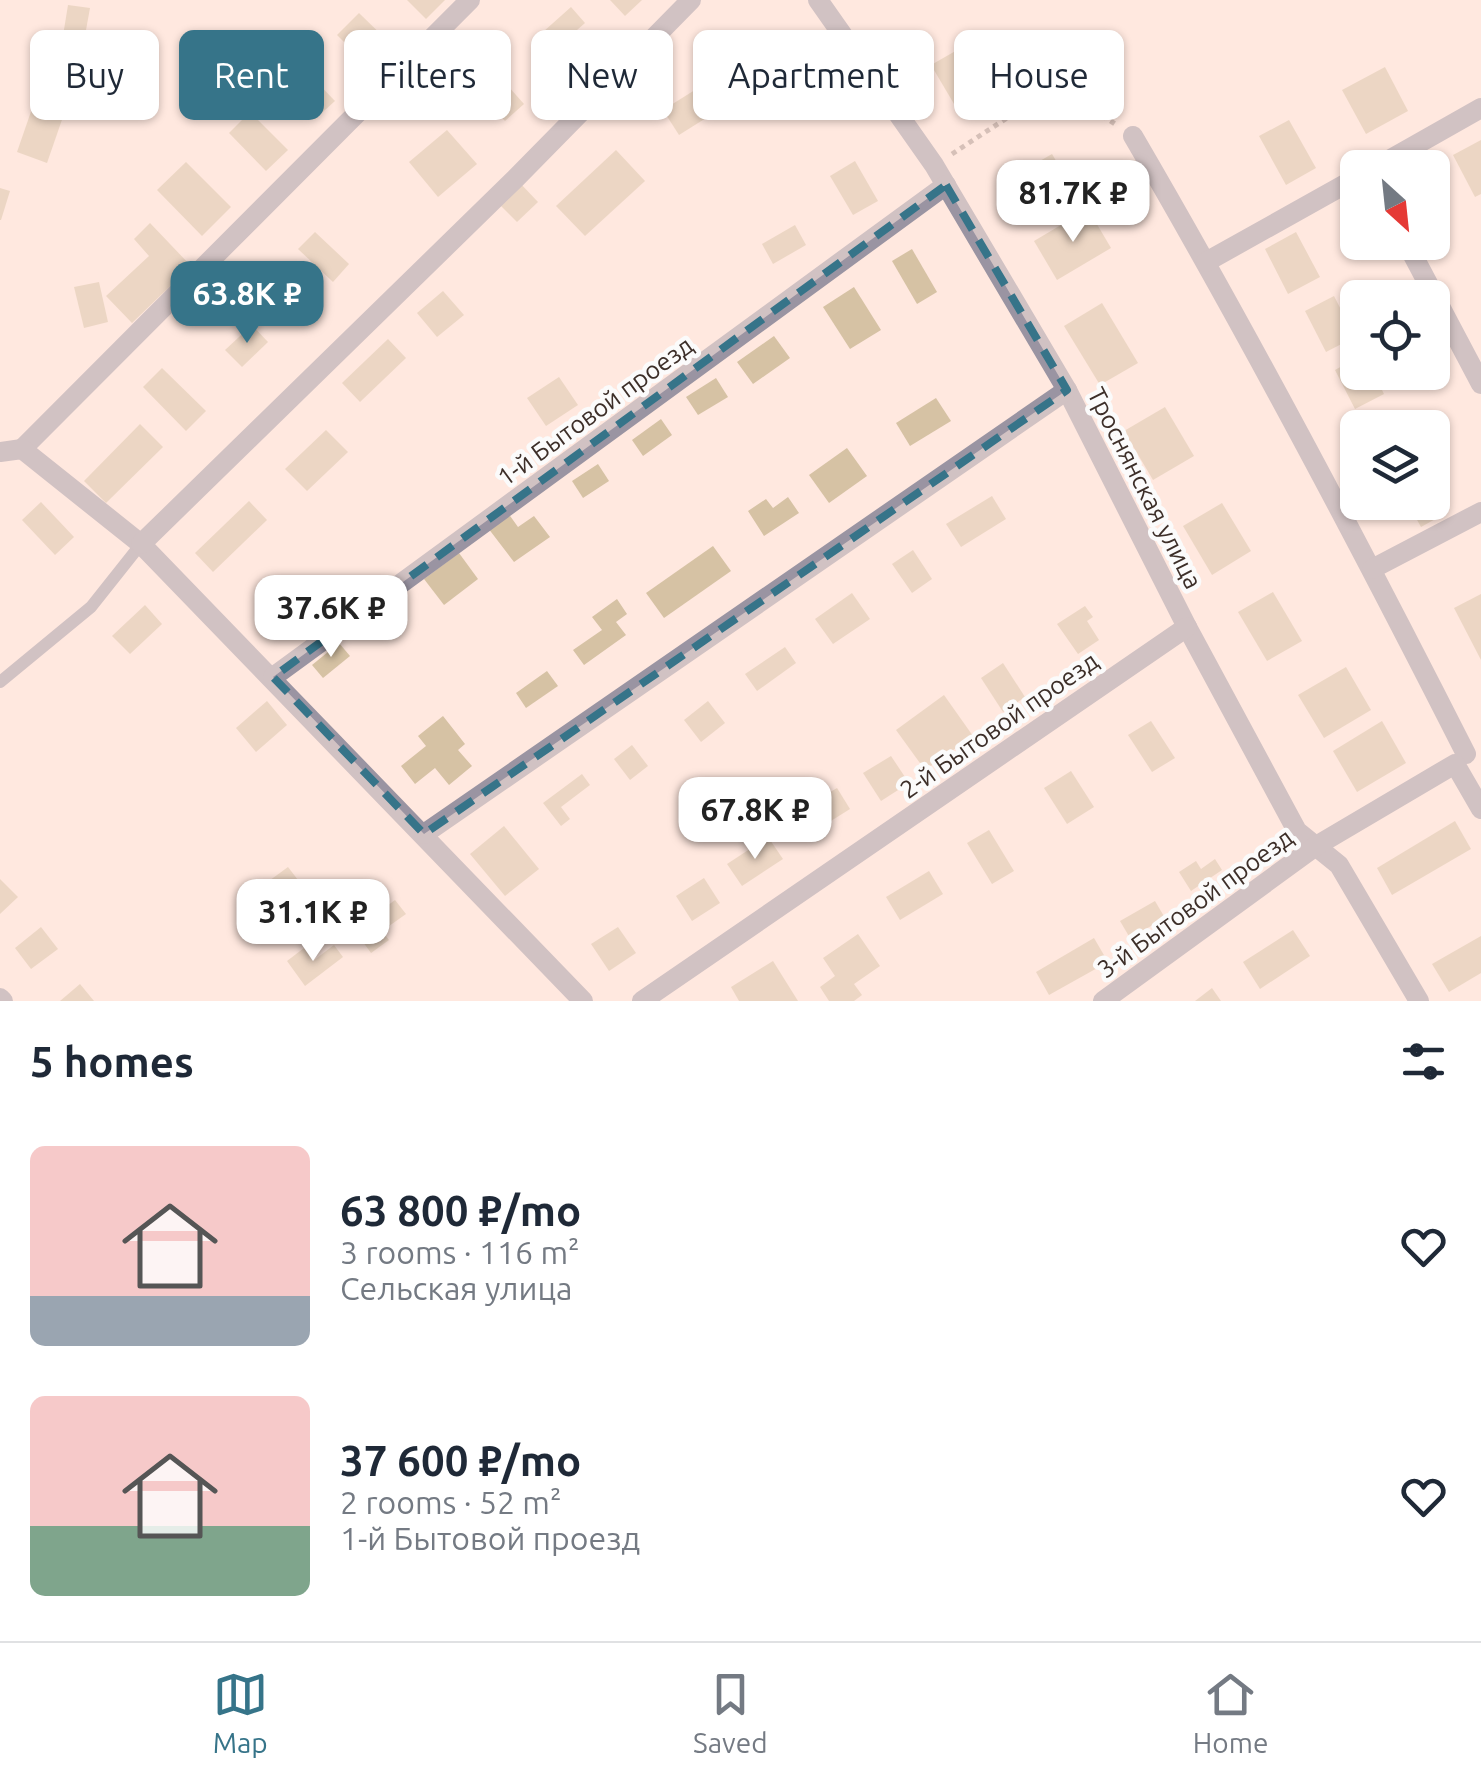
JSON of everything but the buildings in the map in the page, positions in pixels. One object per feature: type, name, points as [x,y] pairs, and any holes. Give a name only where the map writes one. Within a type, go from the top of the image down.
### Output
[{"type":"street","points":[[0,452],[22,449],[470,0]]},
{"type":"street","points":[[141,544],[514,180],[691,0]]},
{"type":"street","name":"Троснянская улица","points":[[818,0],[934,165],[1067,390],[1296,830],[1339,865],[1419,1001]]},
{"type":"street","points":[[1407,150],[1481,108]]},
{"type":"street","points":[[1133,136],[1372,568],[1468,755],[1481,809]]},
{"type":"street","name":"1-й Бытовой проезд","points":[[273,677],[946,185]]},
{"type":"street","points":[[1206,262],[1340,187]]},
{"type":"street","points":[[1416,260],[1481,384]]},
{"type":"street","points":[[424,834],[1067,390]]},
{"type":"street","points":[[22,449],[141,544],[583,1001]]},
{"type":"street","points":[[1372,568],[1481,512]]},
{"type":"street","name":"2-й Бытовой проезд","points":[[642,1001],[1187,626]]},
{"type":"street","name":"3-й Бытовой проезд","points":[[1103,1001],[1316,846],[1468,755]]},
{"type":"lane","points":[[0,682],[90,607],[141,544]]},
{"type":"path","points":[[934,165],[1057,85],[1133,136]]},
{"type":"highlighted area","points":[[946,185],[1067,390],[424,834],[273,677]]}]
